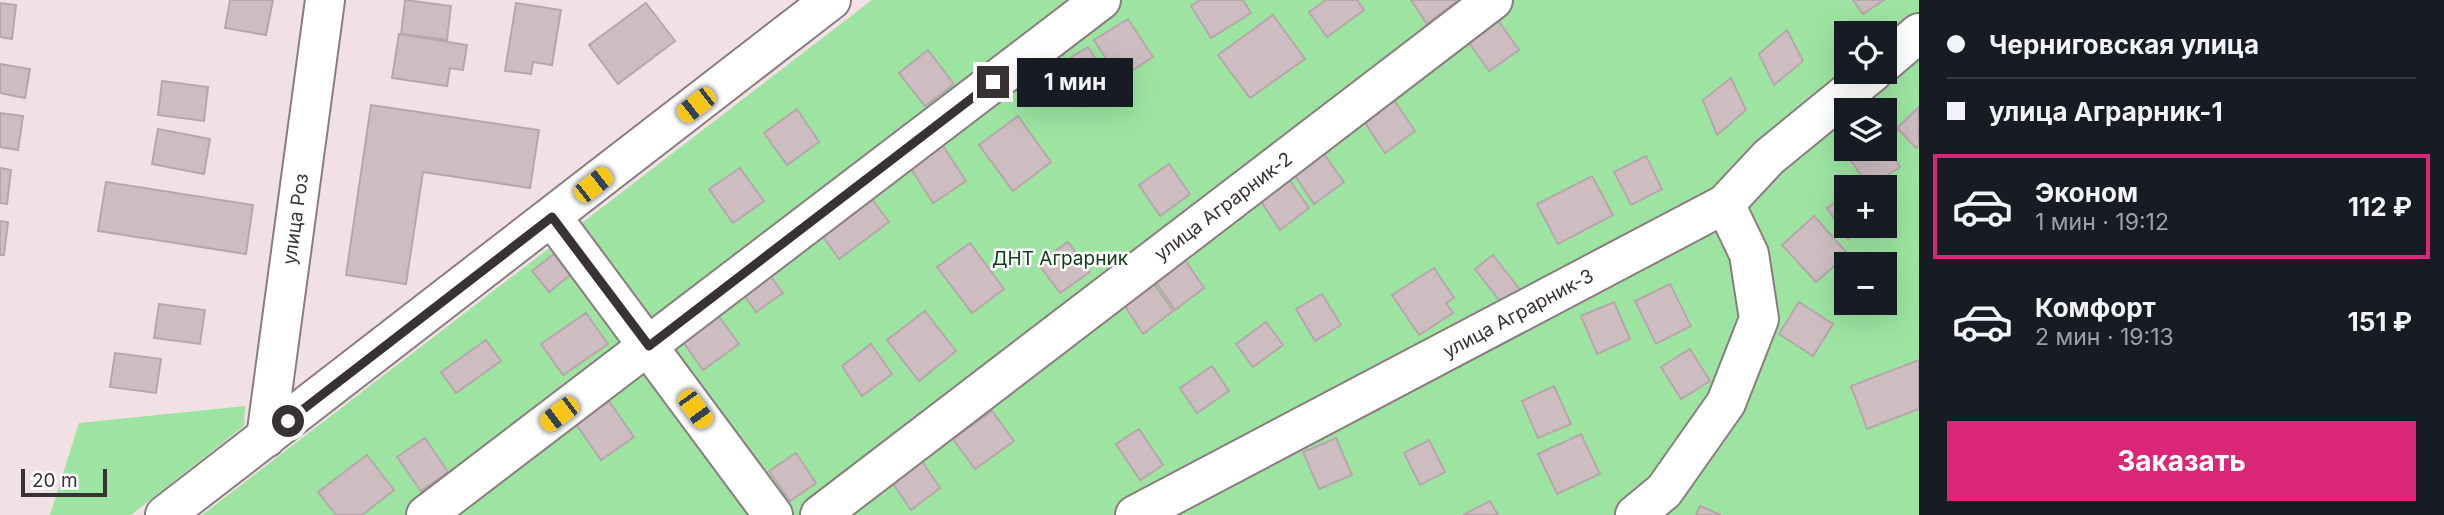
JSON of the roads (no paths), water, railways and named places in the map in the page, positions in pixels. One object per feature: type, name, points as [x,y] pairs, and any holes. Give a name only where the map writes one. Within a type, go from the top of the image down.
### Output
[{"type":"street","name":"улица Роз","points":[[266,438],[325,0]]},
{"type":"street","points":[[426,515],[1101,0]]},
{"type":"street","name":"улица Аграрник-2","points":[[820,515],[1493,0]]},
{"type":"street","points":[[165,515],[552,217],[822,3]]},
{"type":"street","points":[[1897,52],[1919,33]]},
{"type":"street","name":"улица Аграрник-3","points":[[1135,515],[1726,204],[1769,158],[1858,84]]},
{"type":"street","points":[[1635,515],[1664,491],[1726,403],[1759,319],[1749,254],[1726,204]]},
{"type":"street","points":[[552,217],[773,515]]},
{"type":"park label","name":"ДНТ Аграрник","points":[[1060,258]]}]
